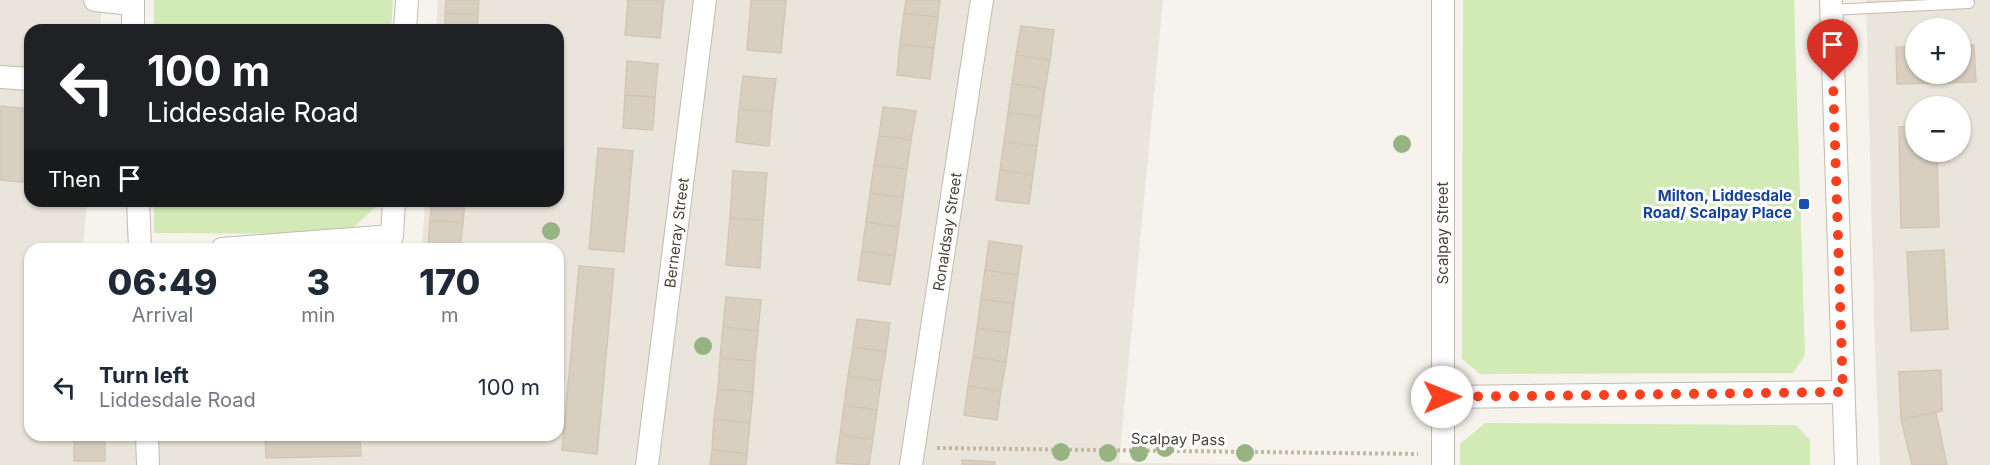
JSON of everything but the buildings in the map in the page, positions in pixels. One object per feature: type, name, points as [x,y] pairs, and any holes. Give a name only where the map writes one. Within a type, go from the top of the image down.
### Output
[{"type":"street","points":[[95,0],[133,2],[133,24]]},
{"type":"street","points":[[405,24],[407,0]]},
{"type":"street","name":"Berneray Street","points":[[647,465],[705,0]]},
{"type":"street","name":"Ronaldsay Street","points":[[912,456],[982,0]]},
{"type":"street","name":"Scalpay Street","points":[[1443,0],[1443,459]]},
{"type":"street","points":[[1831,5],[1846,465]]},
{"type":"street","points":[[0,77],[24,79]]},
{"type":"street","points":[[138,207],[141,243]]},
{"type":"street","points":[[300,243],[392,236],[394,207]]},
{"type":"street","points":[[1442,397],[1843,392]]},
{"type":"street","points":[[147,441],[148,465]]},
{"type":"lane","points":[[1831,5],[1969,3]]},
{"type":"path","name":"Scalpay Pass","points":[[912,456],[1443,459]]},
{"type":"shaded area","points":[[0,0],[102,0],[100,24],[24,24],[24,207],[86,207],[84,243],[24,243],[24,441],[564,441],[564,243],[422,243],[425,207],[564,207],[564,24],[436,24],[438,0],[1163,0],[1119,463],[1420,465],[0,465]]},
{"type":"shaded area","points":[[1866,0],[1990,0],[1990,465],[1880,465]]},
{"type":"green space","points":[[154,0],[393,0],[391,24],[154,24]]},
{"type":"green space","points":[[1463,0],[1794,0],[1805,355],[1793,373],[1480,374],[1462,359]]},
{"type":"green space","points":[[154,207],[376,207],[346,234],[154,233]]},
{"type":"green space","points":[[1485,423],[1796,425],[1810,440],[1810,465],[1460,465],[1460,444]]},
{"type":"place","name":"Milton, Liddesdale Road/ Scalpay Place","points":[[1804,204]]},
{"type":"route","points":[[1442,397],[1843,392],[1833,81]]}]
